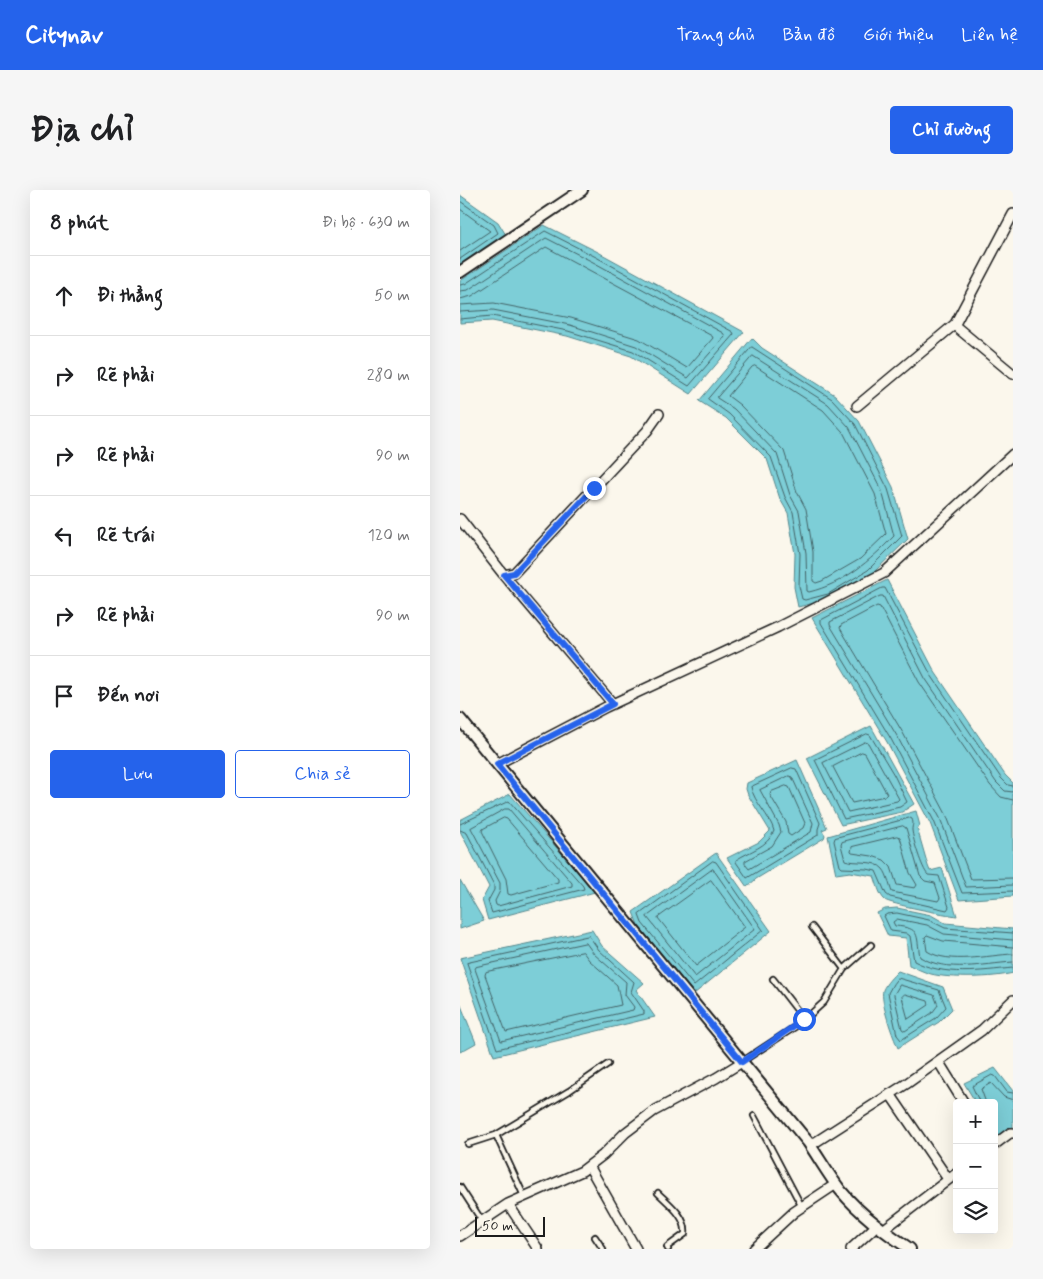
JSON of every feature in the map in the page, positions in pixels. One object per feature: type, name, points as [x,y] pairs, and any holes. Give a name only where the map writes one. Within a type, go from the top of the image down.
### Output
[{"type":"street","points":[[460,272],[582,190]]},
{"type":"street","points":[[857,406],[954,325],[1013,214]]},
{"type":"street","points":[[954,325],[1013,374]]},
{"type":"street","points":[[504,575],[514,573],[647,431],[659,414]]},
{"type":"street","points":[[497,764],[613,704],[778,627],[884,573],[1013,454]]},
{"type":"street","points":[[460,519],[504,575],[613,704]]},
{"type":"street","points":[[460,719],[811,1145],[836,1184],[857,1208],[880,1228],[910,1249]]},
{"type":"street","points":[[811,1145],[890,1094],[982,1030],[1013,1000]]},
{"type":"street","points":[[938,1061],[962,1099]]},
{"type":"street","points":[[460,1236],[508,1204],[568,1178],[589,1166],[625,1133],[654,1111],[742,1062]]},
{"type":"street","points":[[890,1094],[948,1179]]},
{"type":"street","points":[[995,1144],[1010,1133],[1013,1133]]},
{"type":"street","points":[[589,1166],[636,1249]]},
{"type":"street","points":[[851,1249],[953,1176]]},
{"type":"street","points":[[754,1249],[802,1207],[836,1184]]},
{"type":"street","points":[[508,1204],[538,1249]]},
{"type":"lane","points":[[812,927],[844,969]]},
{"type":"lane","points":[[742,1062],[804,1019],[824,1002],[844,969],[871,945]]},
{"type":"lane","points":[[773,979],[804,1019]]},
{"type":"lane","points":[[468,1144],[496,1135],[558,1098],[608,1064]]},
{"type":"lane","points":[[754,1116],[802,1207]]},
{"type":"lane","points":[[496,1135],[524,1196]]},
{"type":"lane","points":[[460,1187],[482,1221]]},
{"type":"lane","points":[[658,1193],[682,1218],[686,1226],[685,1234],[667,1246],[668,1249]]},
{"type":"lane","points":[[596,1237],[603,1249]]},
{"type":"water","points":[[460,195],[498,222],[506,235],[460,265]]},
{"type":"water","points":[[544,225],[598,252],[744,332],[691,394],[631,356],[567,336],[492,321],[460,323],[460,281]]},
{"type":"water","points":[[752,338],[762,348],[835,395],[859,421],[893,487],[908,539],[872,574],[830,599],[798,607],[794,587],[795,554],[788,513],[780,499],[767,459],[726,418],[699,401]]},
{"type":"water","points":[[887,580],[935,672],[1005,775],[1013,783],[1013,896],[959,900],[930,823],[887,742],[812,618]]},
{"type":"water","points":[[871,726],[914,804],[902,812],[841,825],[807,758]]},
{"type":"water","points":[[797,760],[827,828],[822,830],[825,835],[824,838],[756,879],[747,887],[727,858],[759,842],[770,831],[748,795],[747,783]]},
{"type":"water","points":[[510,794],[595,892],[488,920],[482,900],[489,887],[460,831],[460,820]]},
{"type":"water","points":[[916,811],[920,826],[917,828],[928,866],[930,871],[942,868],[957,916],[889,902],[883,898],[874,876],[850,872],[836,874],[828,836]]},
{"type":"water","points":[[716,853],[771,931],[694,994],[638,925],[633,912]]},
{"type":"water","points":[[460,880],[484,921],[460,929]]},
{"type":"water","points":[[897,908],[931,915],[945,923],[1013,929],[1013,973],[984,977],[949,977],[928,973],[909,965],[906,938],[888,936],[877,913],[885,909]]},
{"type":"water","points":[[592,930],[602,946],[644,983],[636,990],[655,1017],[494,1056],[460,958]]},
{"type":"water","points":[[898,971],[943,987],[952,1009],[939,1022],[898,1048],[883,1003],[883,990]]},
{"type":"water","points":[[460,1003],[476,1043],[460,1052]]},
{"type":"water","points":[[995,1068],[1013,1091],[1013,1127],[998,1137],[998,1099],[974,1099],[964,1083]]},
{"type":"route","points":[[594,488],[514,573],[504,575],[613,704],[497,764],[742,1062],[801,1023],[804,1019]]}]
